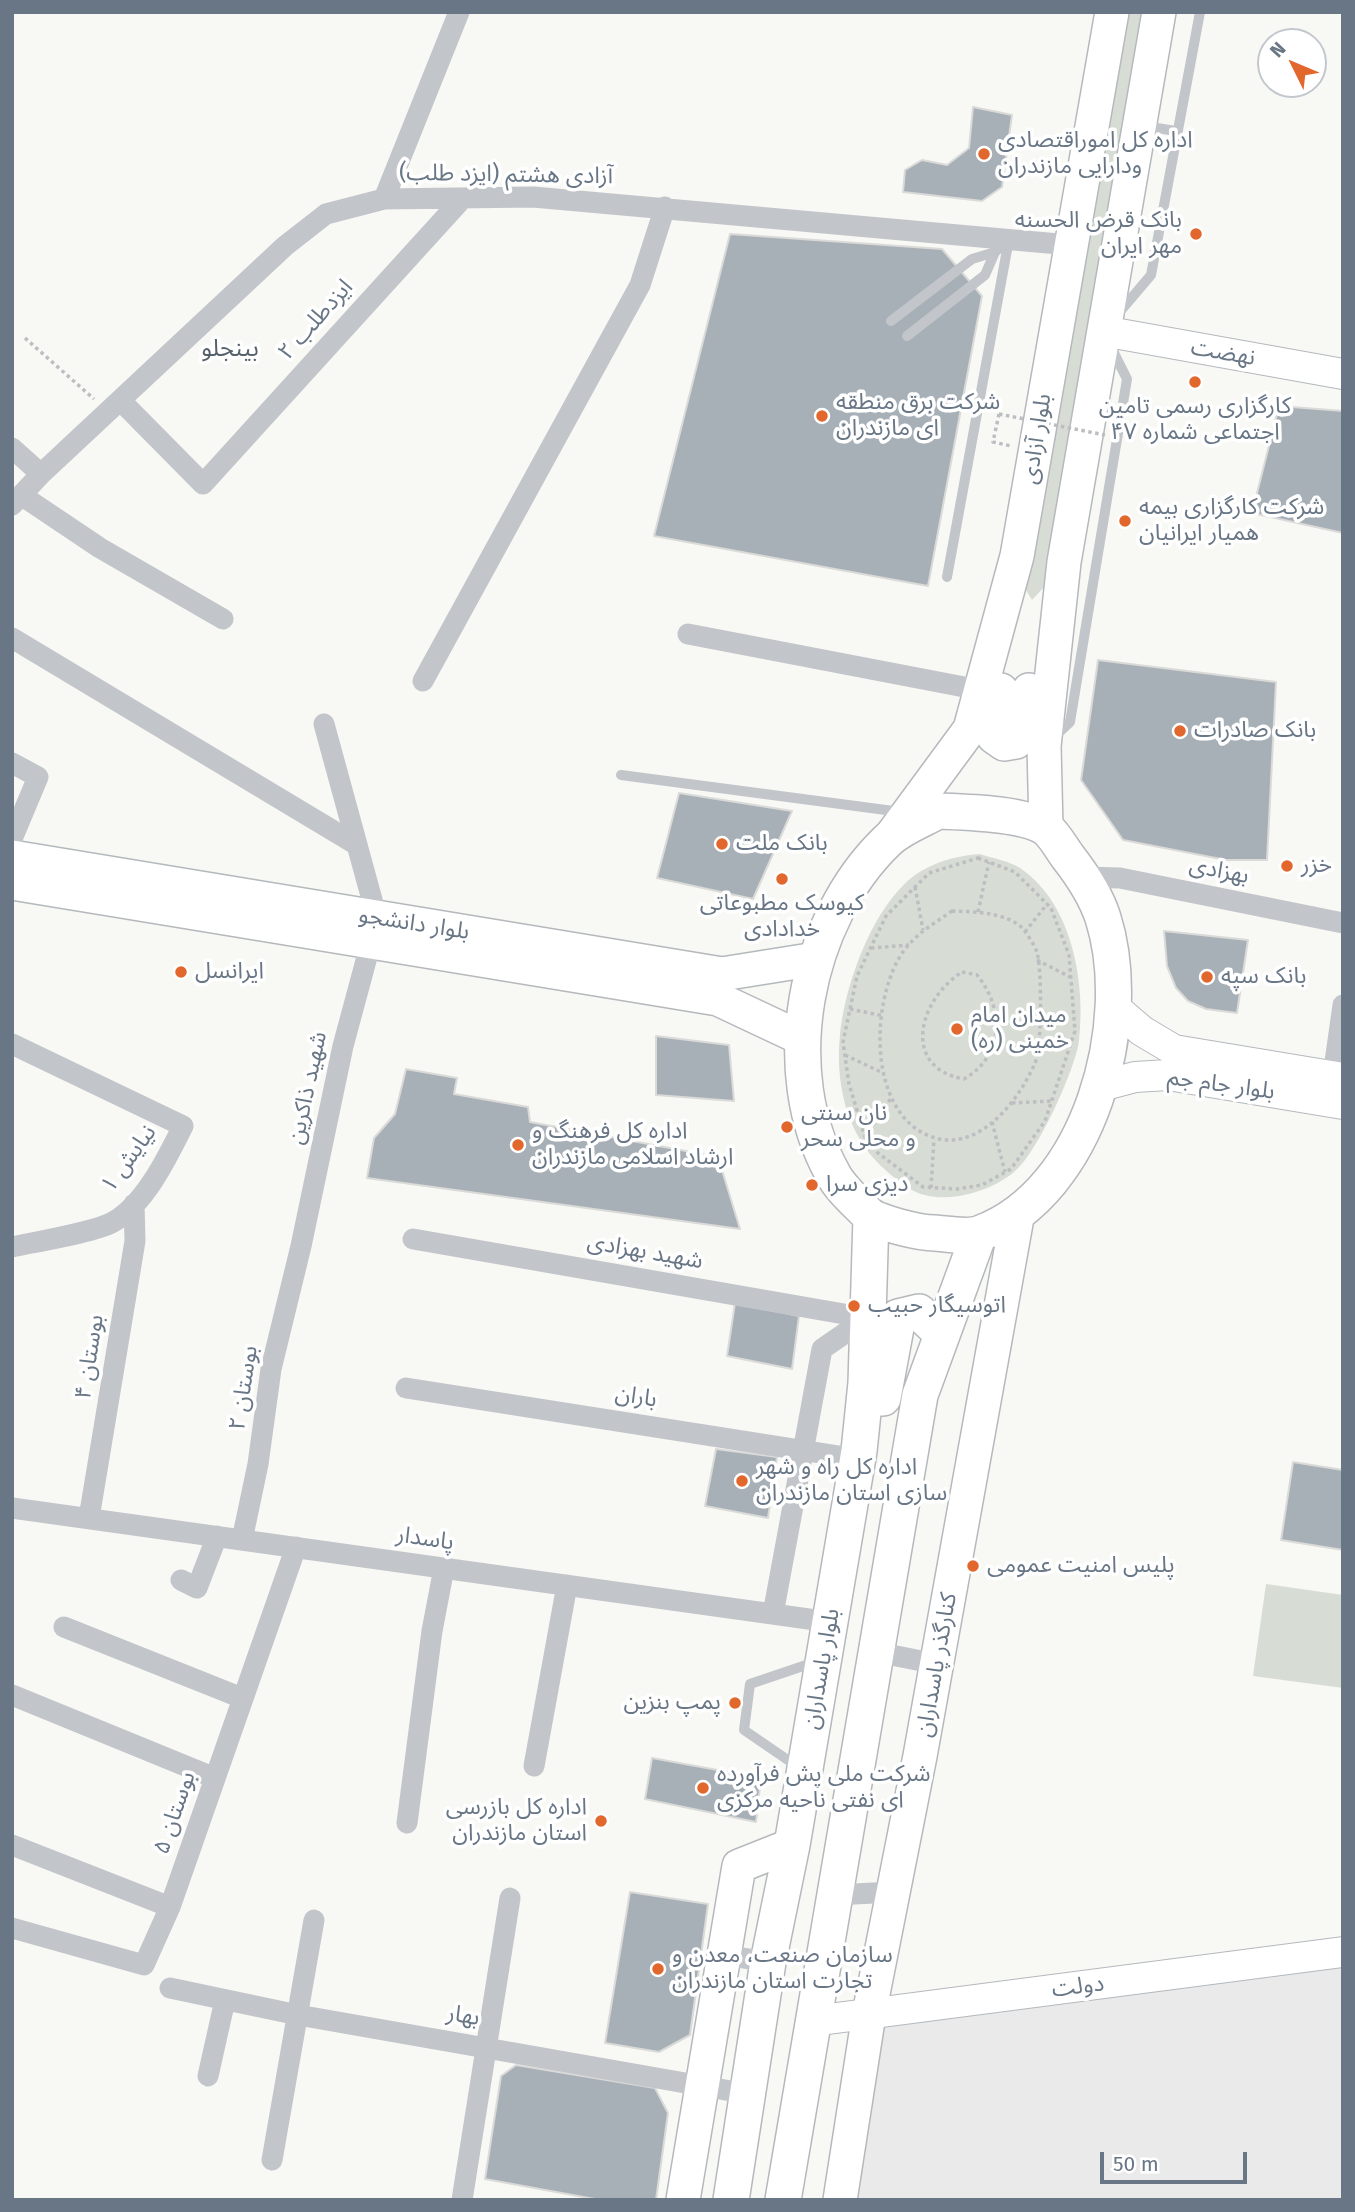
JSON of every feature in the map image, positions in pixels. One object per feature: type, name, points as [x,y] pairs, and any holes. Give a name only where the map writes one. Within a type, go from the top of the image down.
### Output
[{"type":"highway","points":[[937,811],[993,812],[1046,828],[1084,877],[1103,918],[1114,1007],[1101,1086],[1062,1167],[1028,1207],[979,1234],[924,1233],[871,1217],[833,1175],[813,1127],[803,1038],[816,959],[854,878],[898,826],[937,811]]},
{"type":"highway","name":"بلوار پاسداران","points":[[731,2200],[768,1962],[805,1772],[858,1455],[871,1217]]},
{"type":"highway","points":[[783,2200],[920,1395],[979,1234]]},
{"type":"highway","points":[[858,1455],[877,1419],[886,1387],[898,1317],[919,1312],[942,1334]]},
{"type":"main road","name":"بلوار آزادی","points":[[898,826],[970,729],[1017,556],[1112,12]]},
{"type":"main road","name":"بلوار آزادی","points":[[1046,828],[1044,746],[1064,562],[1086,524],[1103,331],[1159,12]]},
{"type":"main road","name":"نهضت","points":[[1103,331],[1343,374]]},
{"type":"main road","points":[[1017,556],[1014,639],[992,725],[994,737],[1004,744],[1016,742],[1023,731],[1037,639],[1064,562]]},
{"type":"main road","name":"بلوار دانشجو","points":[[12,857],[718,999],[803,1038]]},
{"type":"main road","name":"بلوار دانشجو","points":[[12,883],[722,974],[816,959]]},
{"type":"main road","name":"بلوار جام جم","points":[[1114,1007],[1142,1031],[1174,1050],[1338,1077]]},
{"type":"main road","name":"بلوار جام جم","points":[[1101,1086],[1135,1077],[1168,1075],[1343,1104]]},
{"type":"main road","name":"کنارگذر پاسداران","points":[[840,2200],[869,2014],[937,1664],[1018,1212]]},
{"type":"main road","points":[[682,2200],[739,1866],[792,1845]]},
{"type":"main road","name":"دولت","points":[[813,2021],[1343,1952]]},
{"type":"street","points":[[384,199],[460,12]]},
{"type":"street","name":"آزادی هشتم (ایزد طلب)","points":[[17,500],[41,474],[285,246],[326,214],[384,199],[533,197],[665,207],[1002,246],[1070,244]]},
{"type":"street","name":"ایزدطلب ۲","points":[[114,406],[203,484],[463,198]]},
{"type":"street","points":[[423,681],[640,285],[665,207]]},
{"type":"street","points":[[12,448],[41,474]]},
{"type":"street","points":[[17,500],[223,620]]},
{"type":"street","points":[[688,634],[981,690]]},
{"type":"street","points":[[12,638],[357,845]]},
{"type":"street","points":[[324,724],[357,845],[374,930]]},
{"type":"street","points":[[12,763],[38,777],[12,839]]},
{"type":"street","name":"بهزادی","points":[[1084,877],[1120,878],[1343,923]]},
{"type":"street","name":"شهید ذاکرین","points":[[301,1246],[343,1046],[374,930]]},
{"type":"street","points":[[1338,1077],[1343,1005]]},
{"type":"street","name":"نیایش ۱","points":[[12,1044],[183,1126],[171,1151],[134,1204],[112,1223],[12,1247]]},
{"type":"street","name":"بوستان ۴","points":[[89,1518],[135,1241],[134,1204]]},
{"type":"street","name":"شهید بهزادی","points":[[414,1239],[867,1318]]},
{"type":"street","name":"بوستان ۲","points":[[242,1540],[258,1464],[271,1369],[301,1246]]},
{"type":"street","points":[[773,1614],[822,1349],[867,1318]]},
{"type":"street","name":"باران","points":[[407,1388],[803,1450],[858,1455]]},
{"type":"street","name":"پاسدار","points":[[12,1508],[830,1622]]},
{"type":"street","points":[[181,1580],[197,1588],[217,1536]]},
{"type":"street","name":"بوستان ۵","points":[[12,1928],[144,1965],[170,1907],[296,1547]]},
{"type":"street","points":[[407,1824],[432,1631],[444,1568]]},
{"type":"street","points":[[534,1766],[566,1585]]},
{"type":"street","points":[[65,1626],[242,1698]]},
{"type":"street","points":[[876,1652],[937,1664]]},
{"type":"street","points":[[12,1695],[215,1778]]},
{"type":"street","points":[[12,1845],[170,1907]]},
{"type":"street","points":[[835,1895],[894,1892]]},
{"type":"street","points":[[462,2200],[510,1898]]},
{"type":"street","points":[[272,2160],[314,1920]]},
{"type":"street","points":[[724,1955],[768,1962]]},
{"type":"street","name":"بهار","points":[[170,1989],[298,2015],[748,2094]]},
{"type":"street","points":[[208,2077],[225,2000]]},
{"type":"lane","points":[[1103,331],[1151,275],[1200,12]]},
{"type":"lane","points":[[1140,126],[1176,131]]},
{"type":"lane","points":[[891,321],[972,259],[1002,246]]},
{"type":"lane","points":[[907,336],[985,275],[1002,246]]},
{"type":"lane","points":[[947,577],[1002,246]]},
{"type":"lane","points":[[1044,746],[1070,722],[1086,524]]},
{"type":"lane","points":[[621,775],[898,826]]},
{"type":"lane","points":[[805,1772],[744,1730],[750,1684],[824,1659]]},
{"type":"path","points":[[24,338],[114,406]]},
{"type":"path","points":[[993,442],[999,414],[1105,435]]},
{"type":"path","points":[[978,858],[1015,872],[1048,904],[1069,955],[1075,1031],[1045,1121],[1011,1169],[982,1185],[923,1187],[900,1170],[878,1153],[865,1137],[849,1084],[843,1042],[857,976],[886,916],[915,887],[929,873],[978,858]]},
{"type":"path","points":[[978,912],[989,862]]},
{"type":"path","points":[[915,887],[923,930]]},
{"type":"path","points":[[1025,932],[1048,904]]},
{"type":"path","points":[[952,911],[978,912],[1021,926],[1037,952],[1041,998],[1036,1061],[1012,1103],[992,1122],[978,1135],[950,1142],[934,1139],[902,1118],[883,1073],[879,1045],[898,960],[923,930],[952,911]]},
{"type":"path","points":[[871,948],[909,945]]},
{"type":"path","points":[[1037,960],[1070,977]]},
{"type":"path","points":[[962,972],[977,975],[990,991],[997,1034],[992,1051],[979,1070],[964,1079],[956,1078],[940,1073],[929,1057],[921,1035],[928,1007],[944,984],[962,972]]},
{"type":"path","points":[[850,1009],[884,1016]]},
{"type":"path","points":[[1038,1039],[1071,1043]]},
{"type":"path","points":[[845,1055],[883,1073]]},
{"type":"path","points":[[865,1137],[891,1097]]},
{"type":"path","points":[[1012,1103],[1052,1101]]},
{"type":"path","points":[[992,1122],[1005,1172]]},
{"type":"path","points":[[932,1188],[934,1139]]},
{"type":"shaded area","points":[[1119,12],[1146,12],[1045,586],[1032,600],[1024,587]]},
{"type":"shaded area","points":[[980,854],[1020,868],[1038,883],[1052,902],[1072,946],[1077,970],[1081,1018],[1079,1041],[1054,1111],[1033,1148],[1014,1172],[978,1191],[935,1197],[910,1189],[899,1181],[881,1166],[859,1138],[851,1122],[842,1088],[839,1070],[840,1035],[855,970],[886,906],[900,889],[922,870],[946,860]]},
{"type":"shaded area","points":[[1266,1584],[1343,1595],[1343,1688],[1253,1676]]},
{"type":"shaded area","points":[[1343,1944],[1343,2200],[840,2200],[869,2014]]},
{"type":"building","name":"اداره کل اموراقتصادی ودارایی مازندران","points":[[973,107],[1012,115],[1002,187],[982,201],[903,192],[905,170],[922,160],[947,165],[969,148]]},
{"type":"building","name":"شرکت برق منطقه ای مازندران","points":[[730,234],[942,249],[982,296],[928,586],[654,536]]},
{"type":"building","points":[[1279,406],[1343,411],[1343,533],[1252,513]]},
{"type":"building","name":"بانک صادرات","points":[[1098,660],[1276,682],[1267,860],[1226,860],[1123,840],[1081,780]]},
{"type":"building","name":"بانک ملت","points":[[679,793],[792,811],[753,899],[657,878]]},
{"type":"building","name":"بانک سپه","points":[[1164,931],[1248,940],[1237,1013],[1206,1009],[1188,1001],[1176,988],[1167,966]]},
{"type":"building","points":[[656,1036],[729,1045],[734,1101],[656,1095]]},
{"type":"building","name":"اداره کل فرهنگ و ارشاد اسلامی مازندران","points":[[406,1069],[457,1078],[454,1094],[528,1107],[530,1122],[718,1157],[740,1229],[367,1178],[374,1138],[395,1114]]},
{"type":"building","points":[[735,1303],[799,1316],[792,1369],[727,1356]]},
{"type":"building","name":"اداره کل راه و شهر سازی استان مازندران","points":[[716,1449],[777,1457],[768,1518],[705,1506]]},
{"type":"building","points":[[1293,1462],[1343,1470],[1343,1550],[1281,1540]]},
{"type":"building","name":"شرکت ملی پش فرآورده ای نفتی ناحیه مرکزی","points":[[652,1758],[761,1778],[756,1822],[645,1799]]},
{"type":"building","name":"سازمان صنعت، معدن و تجارت استان مازندران","points":[[630,1892],[708,1904],[690,2035],[659,2052],[605,2043]]},
{"type":"building","points":[[516,2065],[655,2088],[668,2113],[656,2200],[600,2200],[485,2179],[501,2076]]},
{"type":"place","name":"اداره کل اموراقتصادی ودارایی مازندران","points":[[984,154]]},
{"type":"place","name":"بانک قرض الحسنه مهر ایران","points":[[1196,234]]},
{"type":"place","name":"کارگزاری رسمی تامین اجتماعی شماره ۴۷","points":[[1195,382]]},
{"type":"place","name":"شرکت برق منطقه ای مازندران","points":[[822,416]]},
{"type":"place","name":"شرکت کارگزاری بیمه همیار ایرانیان","points":[[1125,521]]},
{"type":"place","name":"بانک صادرات","points":[[1180,731]]},
{"type":"place","name":"بانک ملت","points":[[722,844]]},
{"type":"place","name":"خزر","points":[[1287,866]]},
{"type":"place","name":"کیوسک مطبوعاتی خدادادی","points":[[782,879]]},
{"type":"place","name":"ایرانسل","points":[[181,972]]},
{"type":"place","name":"بانک سپه","points":[[1207,977]]},
{"type":"place","name":"میدان امام خمینی (ره)","points":[[957,1029]]},
{"type":"place","name":"نان سنتی و محلی سحر","points":[[787,1127]]},
{"type":"place","name":"اداره کل فرهنگ و ارشاد اسلامی مازندران","points":[[518,1145]]},
{"type":"place","name":"دیزی سرا","points":[[812,1185]]},
{"type":"place","name":"اتوسیگار حبیب","points":[[854,1306]]},
{"type":"place","name":"اداره کل راه و شهر سازی استان مازندران","points":[[742,1481]]},
{"type":"place","name":"پلیس امنیت عمومی","points":[[973,1566]]},
{"type":"place","name":"پمپ بنزین","points":[[735,1703]]},
{"type":"place","name":"شرکت ملی پش فرآورده ای نفتی ناحیه مرکزی","points":[[703,1788]]},
{"type":"place","name":"اداره کل بازرسی استان مازندران","points":[[601,1821]]},
{"type":"place","name":"سازمان صنعت، معدن و تجارت استان مازندران","points":[[658,1969]]},
{"type":"district","name":"بینجلو","points":[[230,349]]}]
